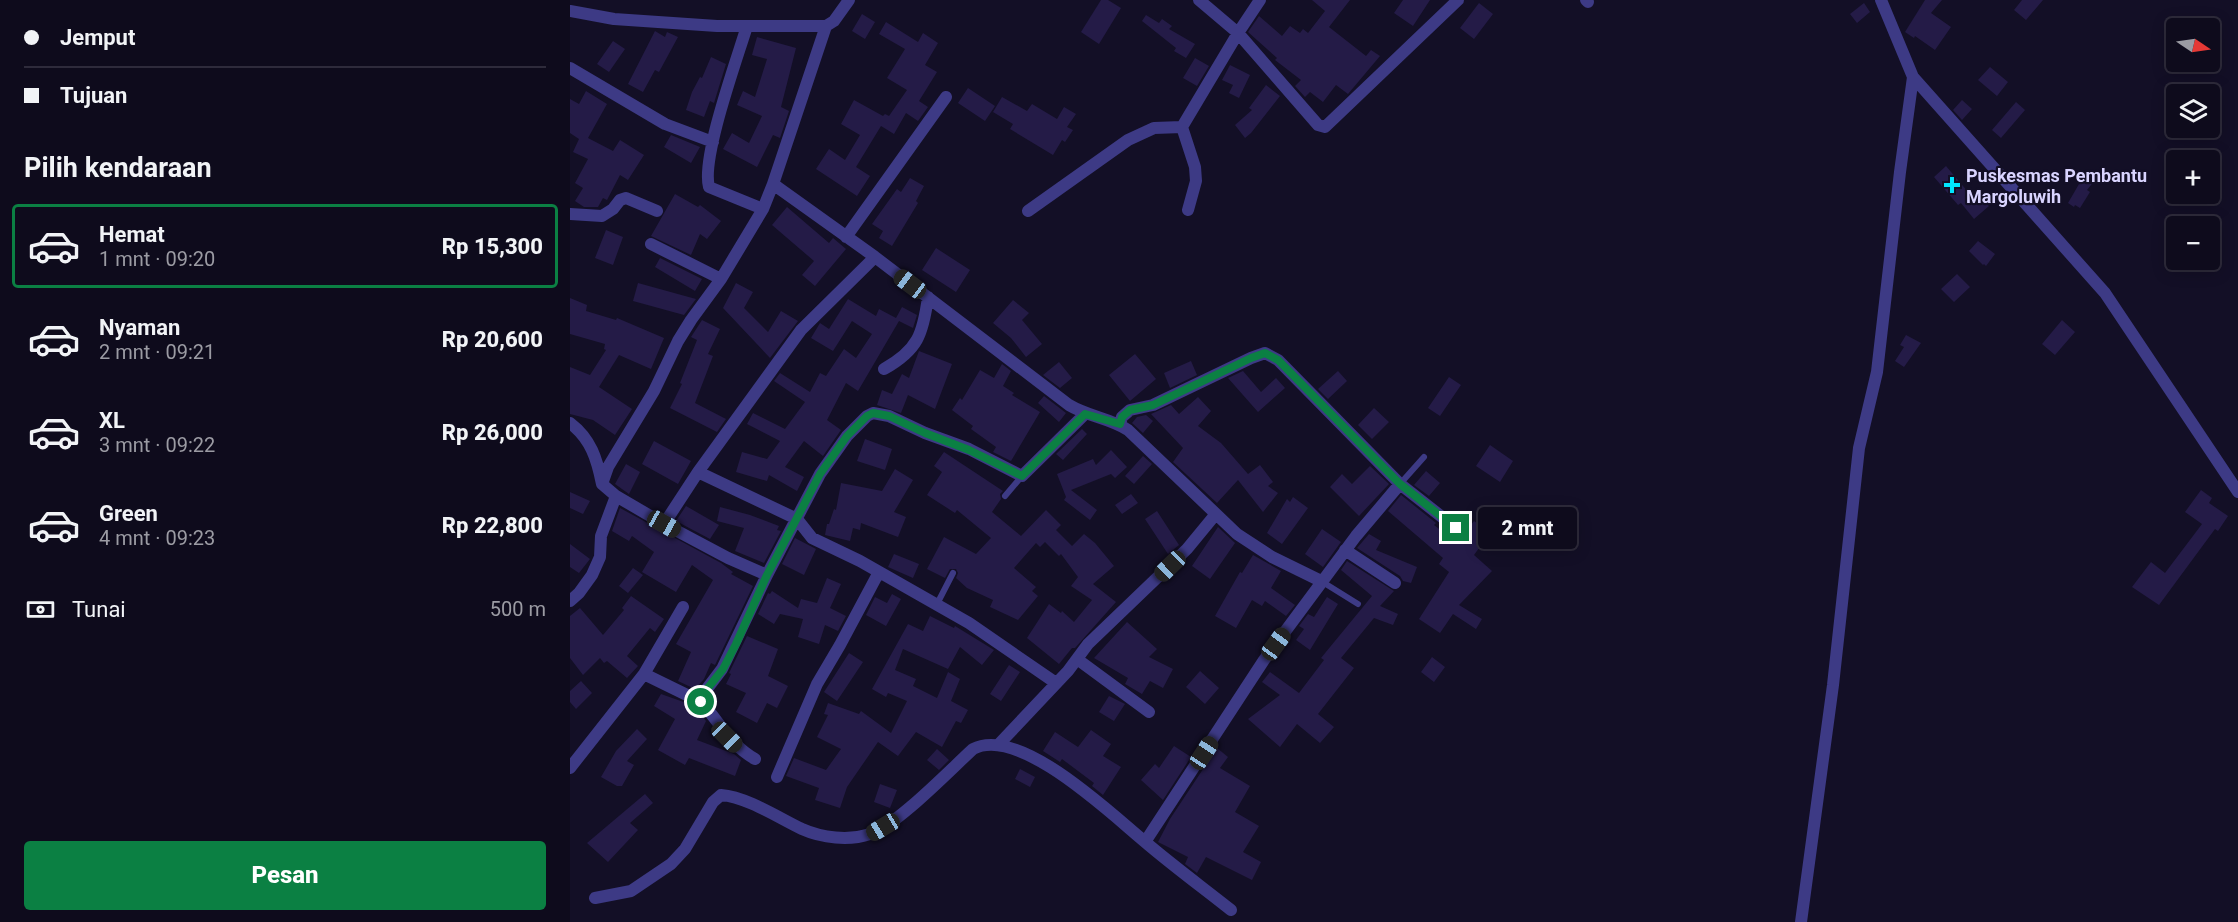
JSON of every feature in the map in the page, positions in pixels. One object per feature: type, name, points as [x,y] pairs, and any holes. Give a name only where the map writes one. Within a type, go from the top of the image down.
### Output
[{"type":"street","points":[[570,11],[614,19],[717,26],[826,26],[834,21],[849,0]]},
{"type":"street","points":[[1199,0],[1238,33],[1318,125],[1325,127],[1458,0]]},
{"type":"street","points":[[1188,210],[1196,181],[1195,167],[1182,127],[1260,0]]},
{"type":"street","points":[[1881,0],[1913,77],[2105,293],[2238,492]]},
{"type":"street","points":[[747,26],[713,142],[707,179],[710,187],[763,209]]},
{"type":"street","points":[[602,484],[608,467],[654,391],[678,341],[721,279],[763,209],[826,26]]},
{"type":"street","points":[[570,68],[665,124],[713,142]]},
{"type":"street","points":[[1801,922],[1833,686],[1859,448],[1877,372],[1913,77]]},
{"type":"street","points":[[846,237],[946,97]]},
{"type":"street","points":[[1028,211],[1128,141],[1154,128],[1182,127]]},
{"type":"street","points":[[773,184],[875,257],[1034,380],[1085,414],[1120,424],[1139,439],[1215,515],[1249,543],[1322,581]]},
{"type":"street","points":[[570,214],[602,216],[613,209],[620,200],[626,198],[657,211]]},
{"type":"street","points":[[651,244],[721,279]]},
{"type":"street","points":[[664,524],[698,472],[801,330],[875,257]]},
{"type":"street","points":[[884,369],[898,361],[916,342],[922,332],[928,297]]},
{"type":"street","points":[[1120,424],[1122,417],[1130,410],[1153,405],[1265,353],[1278,360],[1400,484],[1456,528]]},
{"type":"street","points":[[644,674],[689,696],[696,698],[703,694],[723,669],[767,575],[826,464],[847,436],[867,416],[873,413],[889,416],[969,450],[1022,476],[1085,414]]},
{"type":"street","points":[[570,423],[589,443],[596,458],[602,484],[616,496],[728,558],[767,575]]},
{"type":"street","points":[[698,472],[797,519],[812,538],[969,622],[1056,683]]},
{"type":"street","points":[[1145,842],[1264,660],[1345,550],[1400,484]]},
{"type":"street","points":[[570,601],[592,575],[600,557],[601,536],[616,496]]},
{"type":"street","points":[[999,744],[1101,632],[1187,549],[1215,515]]},
{"type":"street","points":[[1345,550],[1395,583]]},
{"type":"street","points":[[777,777],[817,684],[879,572]]},
{"type":"street","points":[[570,768],[644,674],[683,607]]},
{"type":"street","points":[[1077,659],[1149,712]]},
{"type":"street","points":[[703,694],[701,702],[715,717],[727,737],[755,759]]},
{"type":"street","points":[[596,898],[631,891],[671,864],[685,849],[713,802],[721,795],[740,800],[812,833],[842,838],[871,834],[894,820],[973,749],[983,744],[999,744],[1030,756],[1071,780],[1231,910]]},
{"type":"lane","points":[[1400,484],[1424,457]]},
{"type":"lane","points":[[1005,496],[1022,476]]},
{"type":"lane","points":[[937,604],[953,573]]},
{"type":"lane","points":[[1322,581],[1358,604]]},
{"type":"building","points":[[1101,0],[1108,0],[1121,8],[1099,44],[1081,32]]},
{"type":"building","points":[[1312,0],[1350,0],[1329,27],[1366,56],[1371,50],[1380,56],[1348,94],[1336,85],[1323,102],[1310,92],[1305,97],[1295,86],[1301,80],[1275,60],[1277,58],[1248,32],[1259,16],[1282,36],[1290,26],[1300,33],[1303,29],[1308,33],[1325,11]]},
{"type":"building","points":[[1403,0],[1430,0],[1413,26],[1394,13]]},
{"type":"building","points":[[1925,0],[1942,0],[1931,13],[1951,27],[1935,50],[1905,32]]},
{"type":"building","points":[[2022,0],[2043,0],[2026,20],[2014,10]]},
{"type":"building","points":[[1479,3],[1493,14],[1474,39],[1460,28]]},
{"type":"building","points":[[1864,3],[1870,12],[1857,23],[1850,14]]},
{"type":"building","points":[[862,14],[875,22],[865,39],[852,31]]},
{"type":"building","points":[[1146,15],[1159,23],[1162,19],[1172,26],[1169,29],[1195,44],[1186,58],[1174,51],[1176,48],[1142,21]]},
{"type":"building","points":[[886,22],[918,42],[923,33],[938,43],[925,65],[937,72],[919,101],[928,107],[918,121],[906,113],[894,134],[881,126],[856,167],[870,176],[857,196],[816,169],[829,149],[845,160],[860,135],[841,124],[854,100],[883,116],[885,114],[889,116],[907,90],[887,78],[905,49],[879,34]]},
{"type":"building","points":[[655,31],[665,37],[667,32],[678,37],[659,72],[655,70],[643,92],[628,84]]},
{"type":"building","points":[[757,37],[796,48],[781,107],[789,111],[780,138],[773,135],[757,167],[723,149],[732,133],[749,143],[762,116],[737,105],[743,91],[755,97],[767,59],[752,55]]},
{"type":"building","points":[[613,41],[625,49],[609,72],[597,64]]},
{"type":"building","points":[[711,57],[726,64],[714,103],[710,101],[704,117],[686,110],[692,92],[700,77],[702,78]]},
{"type":"building","points":[[1195,58],[1209,66],[1197,86],[1183,78]]},
{"type":"building","points":[[1230,65],[1250,75],[1239,98],[1229,93],[1233,85],[1222,80]]},
{"type":"building","points":[[1990,67],[2008,82],[1997,96],[1978,80]]},
{"type":"building","points":[[1266,85],[1280,96],[1245,138],[1235,125],[1252,110],[1249,108]]},
{"type":"building","points":[[968,88],[995,106],[985,121],[958,103]]},
{"type":"building","points":[[586,91],[607,104],[588,138],[613,151],[620,140],[644,155],[628,180],[620,175],[607,200],[603,198],[598,207],[584,207],[575,201],[583,188],[575,183],[588,159],[573,152],[579,139],[570,133],[570,99],[579,104]]},
{"type":"building","points":[[1002,97],[1027,111],[1032,104],[1057,119],[1064,107],[1076,114],[1067,127],[1073,130],[1065,142],[1062,140],[1053,155],[1010,129],[1013,124],[993,112]]},
{"type":"building","points":[[1962,100],[1972,109],[1962,120],[1953,110]]},
{"type":"building","points":[[2016,102],[2025,110],[2001,138],[1992,130]]},
{"type":"building","points":[[671,135],[700,147],[691,163],[664,147]]},
{"type":"building","name":"Puskesmas Pembantu Margoluwih","points":[[1946,166],[1974,199],[1979,194],[1989,206],[1974,219],[1961,203],[1958,205],[1934,177]]},
{"type":"building","points":[[2086,172],[2095,180],[2087,190],[2090,192],[2080,208],[2075,205],[2074,207],[2068,203]]},
{"type":"building","points":[[910,178],[924,186],[916,201],[918,203],[892,246],[879,238],[883,231],[872,224],[897,189],[901,192]]},
{"type":"building","points":[[675,194],[698,207],[700,205],[721,221],[707,239],[700,234],[691,255],[651,236]]},
{"type":"building","points":[[787,207],[829,243],[833,238],[846,249],[815,286],[802,275],[814,261],[772,225]]},
{"type":"building","points":[[606,230],[623,237],[613,265],[595,258]]},
{"type":"building","points":[[1978,241],[1995,254],[1986,266],[1969,251]]},
{"type":"building","points":[[936,248],[970,270],[956,292],[922,270]]},
{"type":"building","points":[[660,258],[702,279],[695,291],[655,267]]},
{"type":"building","points":[[1957,274],[1970,287],[1954,302],[1941,289]]},
{"type":"building","points":[[638,283],[696,299],[684,315],[633,301]]},
{"type":"building","points":[[736,283],[753,292],[744,308],[768,332],[781,311],[798,321],[770,358],[723,308]]},
{"type":"building","points":[[570,298],[587,305],[586,311],[616,320],[617,318],[664,338],[651,369],[619,355],[599,387],[632,409],[615,435],[593,420],[570,414],[570,367],[590,375],[606,350],[604,349],[605,344],[570,334]]},
{"type":"building","points":[[848,299],[876,316],[879,309],[896,318],[902,307],[917,315],[913,328],[899,321],[858,391],[846,383],[827,420],[841,430],[823,456],[804,441],[785,467],[804,477],[797,491],[769,475],[767,481],[736,472],[742,452],[767,459],[780,441],[747,424],[753,413],[785,429],[805,402],[774,381],[780,373],[810,392],[820,373],[826,376],[844,349],[856,358],[872,334],[852,321],[833,351],[811,338],[820,323],[829,329]]},
{"type":"building","points":[[1013,300],[1029,313],[1022,320],[1042,344],[1026,357],[1011,338],[993,323]]},
{"type":"building","points":[[702,320],[720,329],[708,354],[713,356],[695,403],[726,419],[717,432],[670,408],[682,384],[680,383],[697,340],[691,337]]},
{"type":"building","points":[[2062,320],[2075,332],[2055,355],[2042,344]]},
{"type":"building","points":[[1906,335],[1921,343],[1904,367],[1895,361],[1904,347],[1900,345]]},
{"type":"building","points":[[919,351],[952,364],[935,409],[908,395],[901,413],[877,405],[882,390],[892,394],[902,374],[909,378]]},
{"type":"building","points":[[1135,354],[1156,379],[1130,401],[1109,375]]},
{"type":"building","points":[[1191,361],[1197,375],[1170,388],[1164,373]]},
{"type":"building","points":[[1059,362],[1072,378],[1060,388],[1043,375]]},
{"type":"building","points":[[1002,364],[1011,371],[1003,386],[1014,393],[1012,395],[1040,412],[1011,461],[993,452],[996,447],[971,429],[973,426],[952,410],[960,398],[962,400],[980,370],[994,378]]},
{"type":"building","points":[[1243,371],[1261,392],[1276,378],[1285,388],[1258,412],[1228,378]]},
{"type":"building","points":[[1338,371],[1347,381],[1328,399],[1318,389]]},
{"type":"building","points":[[1449,377],[1461,385],[1440,416],[1428,408]]},
{"type":"building","points":[[1044,396],[1066,413],[1059,422],[1038,403]]},
{"type":"building","points":[[1198,397],[1211,411],[1198,426],[1221,443],[1248,474],[1260,465],[1273,482],[1268,486],[1278,493],[1263,512],[1238,480],[1217,503],[1173,462],[1183,448],[1151,414],[1171,405],[1179,414]]},
{"type":"building","points":[[1374,408],[1389,422],[1372,439],[1358,425]]},
{"type":"building","points":[[1146,415],[1153,421],[1143,433],[1132,423],[1137,417]]},
{"type":"building","points":[[1082,429],[1087,434],[1063,460],[1056,454]]},
{"type":"building","points":[[865,439],[892,449],[885,470],[857,461]]},
{"type":"building","points":[[654,441],[691,461],[678,484],[642,464]]},
{"type":"building","points":[[1490,445],[1513,461],[1500,482],[1476,466]]},
{"type":"building","points":[[1111,450],[1127,467],[1115,478],[1111,474],[1071,490],[1097,510],[1090,520],[1064,500],[1066,497],[1057,474],[1093,459],[1096,465]]},
{"type":"building","points":[[944,452],[1003,491],[1000,494],[1001,499],[992,512],[1021,536],[1046,510],[1061,525],[1056,530],[1072,546],[1084,534],[1095,543],[1114,566],[1093,584],[1116,602],[1059,664],[1027,638],[1049,604],[1061,613],[1062,611],[1074,622],[1092,600],[1071,586],[1078,577],[1061,554],[1059,556],[1045,542],[1040,547],[1036,543],[1014,568],[1036,587],[1032,591],[1038,596],[1018,620],[990,607],[993,600],[967,588],[956,578],[958,573],[956,569],[950,569],[945,578],[927,569],[944,537],[976,554],[991,538],[957,510],[955,513],[927,495],[942,472],[934,466]]},
{"type":"building","points":[[1143,456],[1152,464],[1134,484],[1125,476]]},
{"type":"building","points":[[626,464],[640,472],[629,494],[615,484]]},
{"type":"building","points":[[1370,466],[1389,484],[1359,516],[1330,487],[1342,474],[1352,484]]},
{"type":"building","points":[[895,469],[913,480],[894,512],[906,517],[898,537],[861,523],[860,530],[853,528],[850,541],[825,535],[827,524],[829,524],[834,509],[836,510],[841,483],[882,491]]},
{"type":"building","points":[[1426,471],[1440,483],[1429,496],[1414,485]]},
{"type":"building","points":[[2201,490],[2212,498],[2209,503],[2228,516],[2218,531],[2215,529],[2159,605],[2132,587],[2151,562],[2165,573],[2202,524],[2185,512]]},
{"type":"building","points":[[570,492],[590,501],[583,514],[570,508]]},
{"type":"building","points":[[1131,494],[1138,503],[1122,514],[1115,505]]},
{"type":"building","points":[[1401,495],[1457,543],[1474,521],[1490,533],[1474,555],[1492,571],[1459,605],[1482,619],[1476,629],[1453,614],[1440,633],[1419,619],[1449,572],[1439,564],[1443,558],[1388,511]]},
{"type":"building","points":[[1293,497],[1308,508],[1282,544],[1267,533],[1287,499],[1290,502]]},
{"type":"building","points":[[686,506],[719,525],[710,539],[676,521]]},
{"type":"building","points":[[720,507],[779,526],[777,530],[781,531],[764,563],[735,551],[744,528],[717,521]]},
{"type":"building","points":[[620,508],[721,563],[733,572],[731,574],[753,586],[715,665],[711,663],[704,679],[695,689],[678,681],[691,652],[676,644],[713,580],[692,565],[676,592],[642,572],[654,552],[632,536],[629,541],[612,531]]},
{"type":"building","points":[[1157,511],[1179,545],[1168,554],[1145,519]]},
{"type":"building","points":[[1218,527],[1235,543],[1210,579],[1192,566]]},
{"type":"building","points":[[1322,529],[1341,542],[1323,567],[1305,554]]},
{"type":"building","points":[[1369,534],[1381,541],[1376,550],[1417,567],[1411,583],[1403,581],[1400,576],[1357,548]]},
{"type":"building","points":[[795,538],[816,549],[804,575],[782,564]]},
{"type":"building","points":[[570,544],[590,559],[579,573],[570,567]]},
{"type":"building","points":[[894,554],[919,564],[913,578],[888,567]]},
{"type":"building","points":[[1253,555],[1281,571],[1271,588],[1295,605],[1286,616],[1265,601],[1262,606],[1252,600],[1236,628],[1215,616],[1240,572],[1242,573]]},
{"type":"building","points":[[1347,561],[1394,591],[1380,606],[1398,614],[1393,625],[1374,618],[1341,658],[1354,668],[1318,714],[1334,727],[1320,743],[1297,724],[1280,747],[1248,719],[1280,695],[1262,682],[1270,672],[1299,693],[1324,660],[1321,658],[1372,596],[1341,570]]},
{"type":"building","points":[[633,568],[643,575],[628,593],[619,586]]},
{"type":"building","points":[[827,578],[841,584],[830,608],[846,616],[838,631],[825,625],[819,644],[798,637],[803,619],[780,614],[774,624],[758,614],[768,593],[772,591],[798,608],[801,599],[817,603]]},
{"type":"building","points":[[892,594],[901,599],[886,626],[866,615],[875,597],[887,603]]},
{"type":"building","points":[[631,596],[664,619],[655,632],[650,628],[627,656],[638,666],[627,678],[600,658],[583,675],[570,658],[570,616],[580,608],[603,635],[624,610],[622,608]]},
{"type":"building","points":[[1327,597],[1338,604],[1310,650],[1296,640],[1304,629],[1299,626],[1308,614],[1314,617]]},
{"type":"building","points":[[930,616],[954,628],[955,626],[994,650],[982,665],[960,647],[948,669],[903,649],[895,670],[916,679],[913,686],[937,698],[948,672],[960,679],[951,701],[968,710],[961,723],[956,721],[942,747],[916,732],[898,756],[878,742],[847,787],[840,808],[815,800],[819,788],[786,776],[794,758],[826,770],[841,749],[817,737],[828,715],[824,714],[828,703],[859,714],[861,711],[891,733],[907,701],[888,693],[886,697],[872,689],[908,624],[923,631]]},
{"type":"building","points":[[1127,622],[1157,649],[1149,657],[1173,669],[1163,688],[1150,681],[1142,694],[1125,684],[1128,678],[1094,658]]},
{"type":"building","points":[[747,636],[778,649],[768,676],[788,686],[777,708],[767,703],[757,723],[736,712],[746,693],[726,684]]},
{"type":"building","points":[[849,653],[863,662],[837,701],[824,692]]},
{"type":"building","points":[[1432,657],[1445,667],[1434,682],[1421,672]]},
{"type":"building","points":[[1009,665],[1020,672],[1001,701],[990,694]]},
{"type":"building","points":[[1200,671],[1219,688],[1205,704],[1186,687]]},
{"type":"building","points":[[581,681],[592,693],[576,709],[570,702],[570,691]]},
{"type":"building","points":[[661,694],[692,705],[690,710],[702,716],[706,721],[697,740],[734,754],[741,760],[735,776],[689,758],[685,765],[658,750],[675,719],[654,706]]},
{"type":"building","points":[[1109,696],[1125,704],[1114,721],[1099,712]]},
{"type":"building","points":[[637,729],[647,739],[627,761],[634,765],[622,786],[617,786],[601,777],[616,751]]},
{"type":"building","points":[[1091,730],[1111,744],[1103,756],[1121,767],[1103,795],[1092,786],[1094,783],[1062,759],[1060,762],[1043,751],[1055,732],[1078,747]]},
{"type":"building","points":[[1174,746],[1191,757],[1163,800],[1141,780],[1155,764],[1159,768]]},
{"type":"building","points":[[1217,748],[1228,757],[1220,768],[1250,786],[1235,812],[1259,826],[1243,852],[1261,862],[1252,880],[1206,857],[1197,873],[1185,864],[1188,857],[1158,842],[1170,819]]},
{"type":"building","points":[[937,749],[949,760],[939,770],[927,760]]},
{"type":"building","points":[[1020,769],[1035,777],[1030,787],[1015,779]]},
{"type":"building","points":[[880,784],[897,790],[890,808],[874,802]]},
{"type":"building","points":[[645,794],[653,803],[630,823],[638,830],[608,862],[587,843]]},
{"type":"place","name":"Puskesmas Pembantu Margoluwih","points":[[1952,185]]},
{"type":"route","points":[[701,702],[703,694],[723,669],[767,575],[820,474],[847,436],[873,413],[889,416],[969,450],[1022,476],[1085,414],[1120,424],[1122,417],[1130,410],[1153,405],[1265,353],[1278,360],[1400,484],[1456,528]]}]
